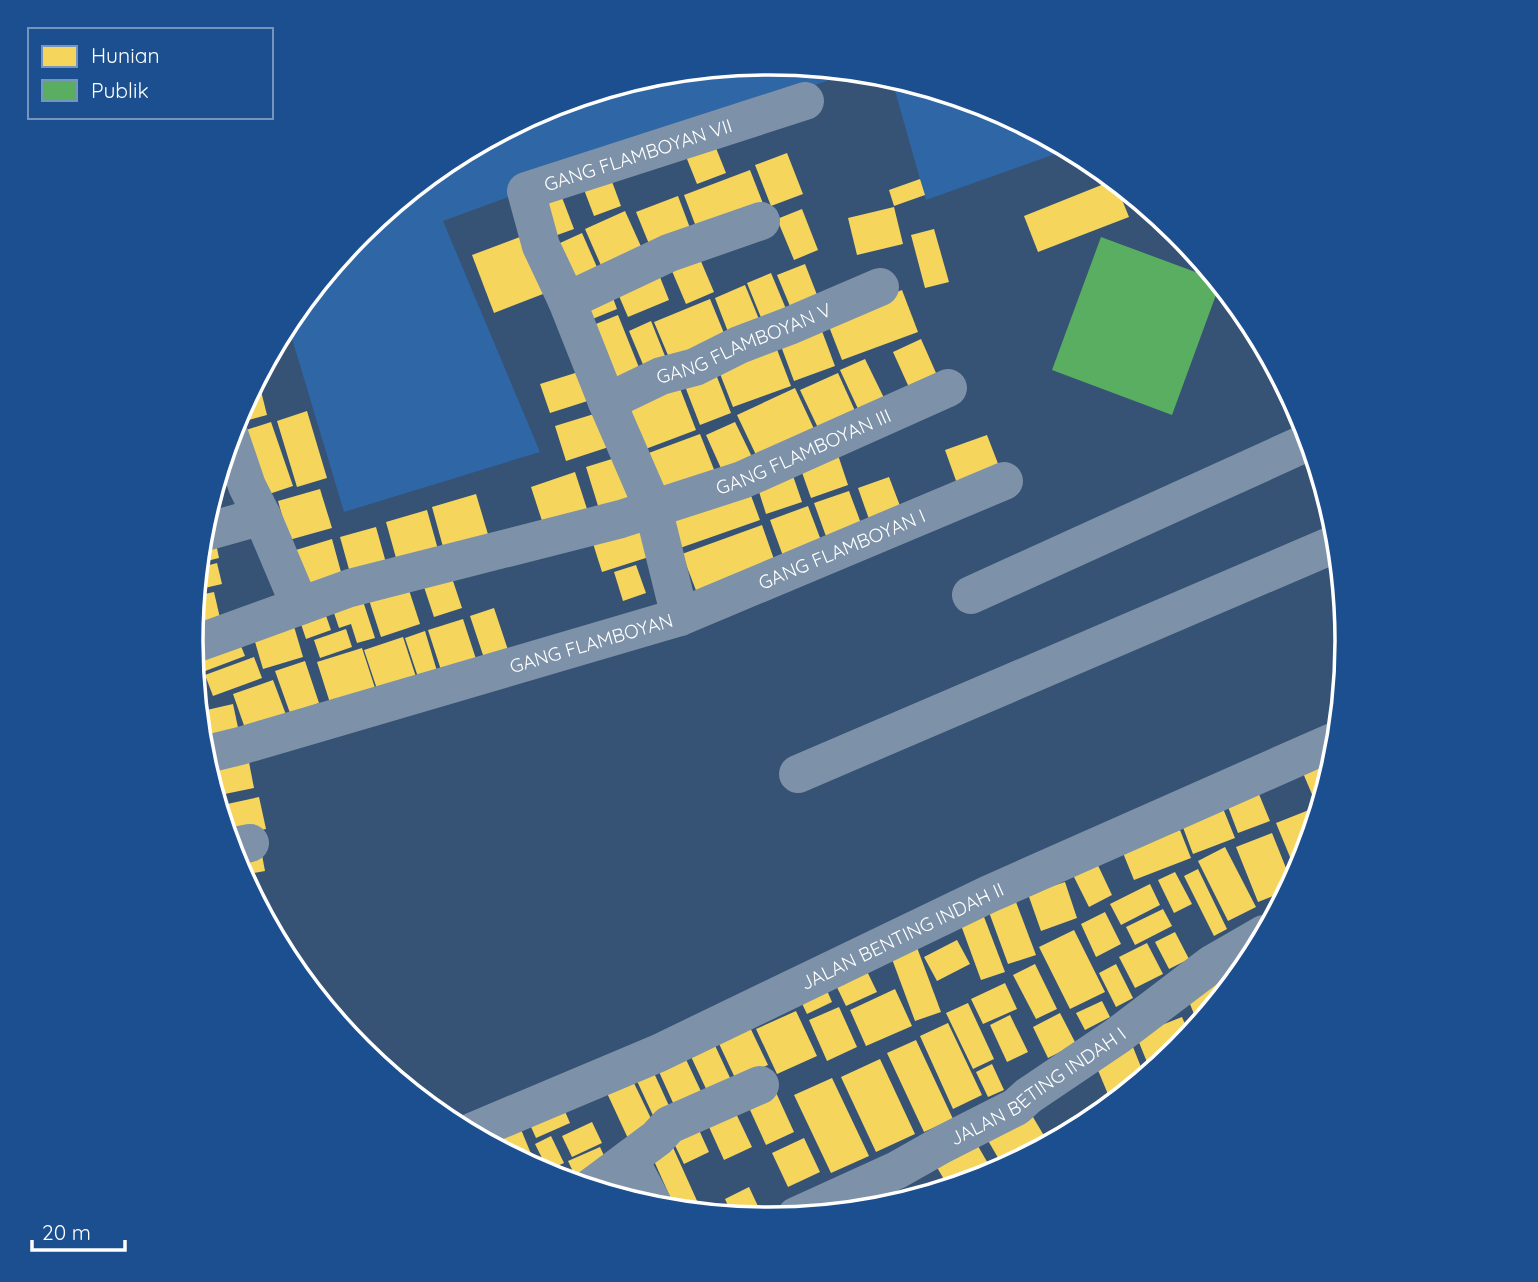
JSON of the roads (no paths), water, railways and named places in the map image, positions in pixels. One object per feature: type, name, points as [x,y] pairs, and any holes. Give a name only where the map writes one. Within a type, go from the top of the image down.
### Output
[{"type":"street","name":"GANG FLAMBOYAN VII","points":[[541,246],[526,191],[805,101]]},
{"type":"street","points":[[567,301],[670,253],[761,221]]},
{"type":"street","name":"GANG FLAMBOYAN","points":[[214,752],[680,617],[653,508],[567,301],[541,246]]},
{"type":"street","name":"GANG FLAMBOYAN V","points":[[607,402],[661,376],[695,367],[739,345],[789,327],[880,287]]},
{"type":"street","name":"GANG FLAMBOYAN III","points":[[203,641],[350,588],[621,519],[742,480],[948,388]]},
{"type":"street","points":[[971,595],[1300,446]]},
{"type":"street","points":[[236,452],[247,486],[300,606]]},
{"type":"street","name":"GANG FLAMBOYAN I","points":[[680,617],[1004,481]]},
{"type":"street","points":[[214,529],[262,516]]},
{"type":"street","points":[[798,774],[1327,547]]},
{"type":"street","name":"JALAN BENTING INDAH II","points":[[481,1128],[659,1054],[989,894],[1325,745]]},
{"type":"street","name":"JALAN BETING INDAH I","points":[[822,1204],[897,1170],[1016,1107],[1117,1036],[1212,964],[1246,945]]},
{"type":"street","points":[[600,1181],[657,1139],[669,1125],[760,1085]]},
{"type":"street","points":[[629,1159],[647,1193]]}]
